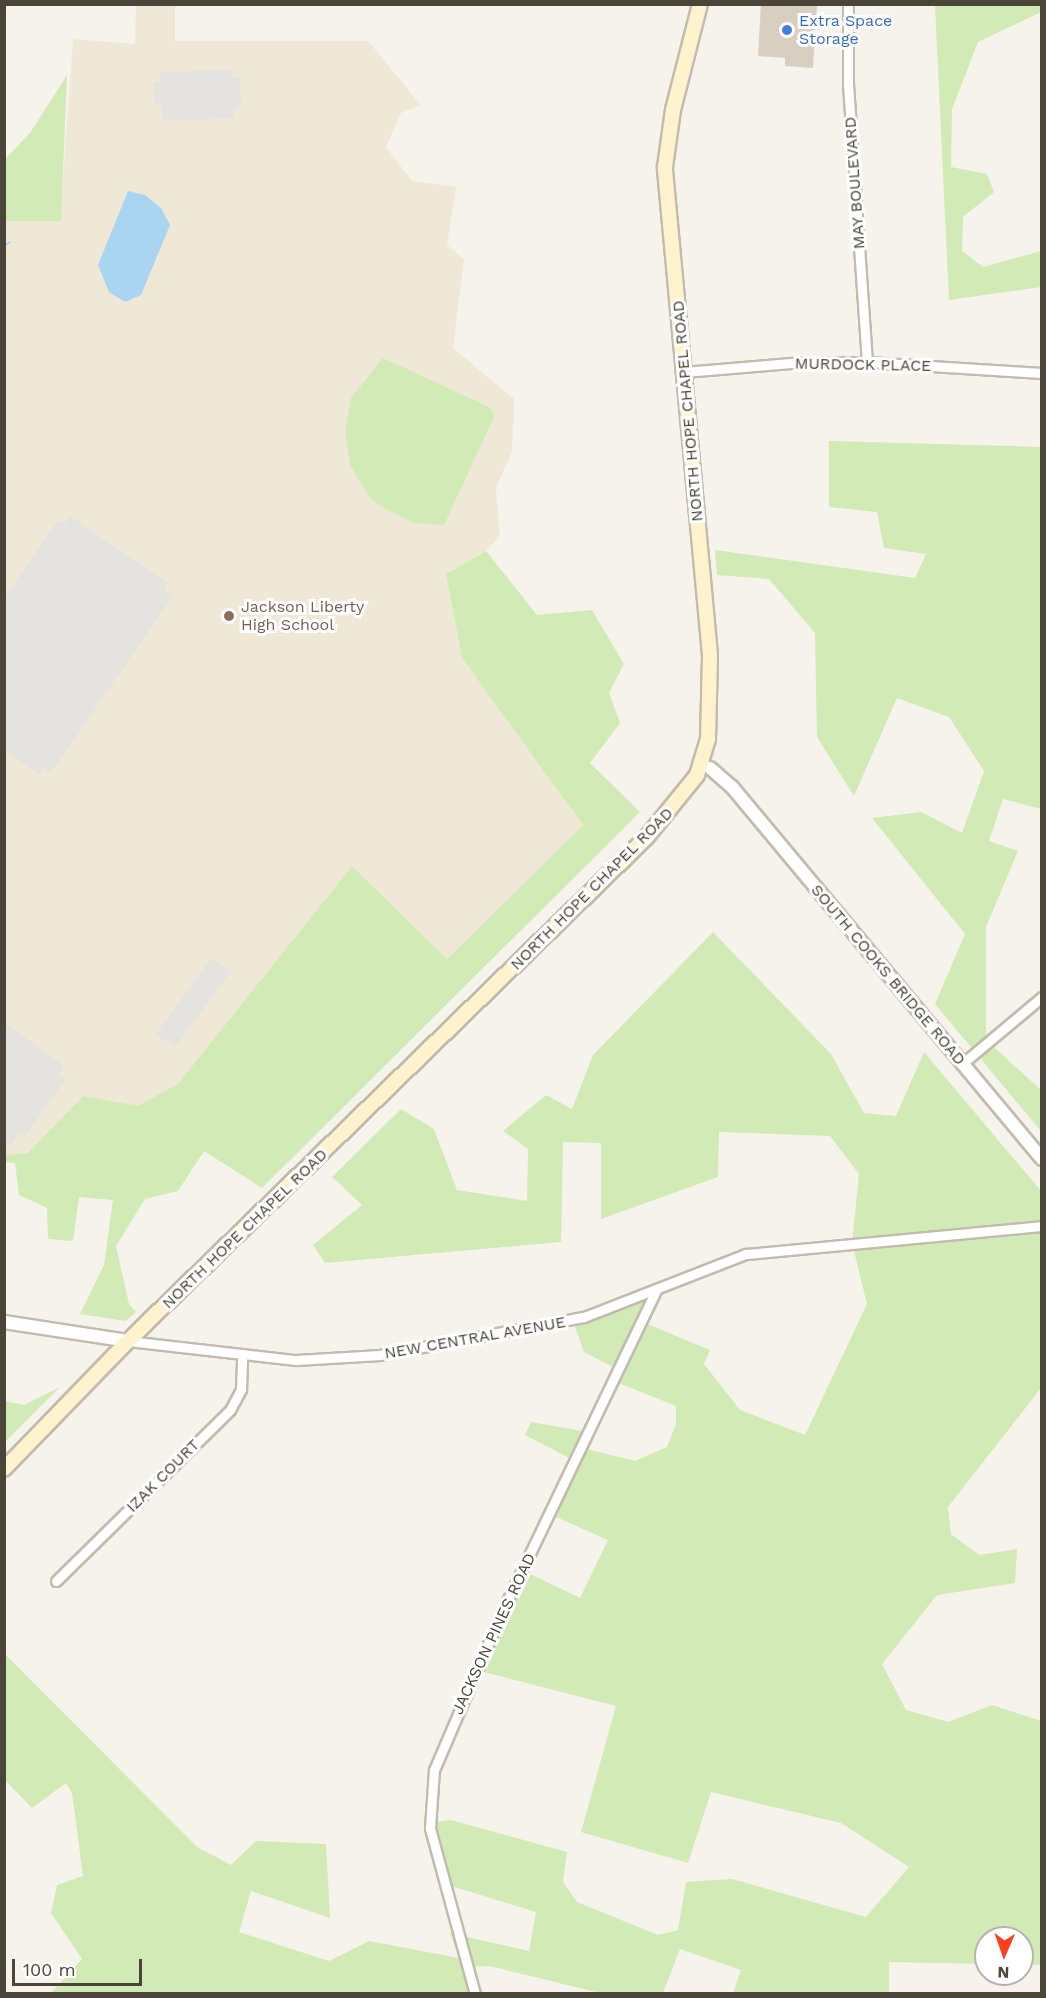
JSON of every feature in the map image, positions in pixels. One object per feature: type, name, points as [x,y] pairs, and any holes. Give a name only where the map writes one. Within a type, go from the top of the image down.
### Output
[{"type":"main road","name":"NORTH HOPE CHAPEL ROAD","points":[[4,1469],[128,1341],[646,838],[687,792],[706,764],[711,682],[665,167],[673,110],[700,4]]},
{"type":"street","name":"MAY BOULEVARD","points":[[848,4],[848,84],[867,362]]},
{"type":"street","name":"MURDOCK PLACE","points":[[684,372],[803,362],[867,362],[1041,373]]},
{"type":"street","name":"SOUTH COOKS BRIDGE ROAD","points":[[706,764],[963,1063],[1041,1159]]},
{"type":"street","points":[[963,1063],[1041,997]]},
{"type":"street","name":"NEW CENTRAL AVENUE","points":[[4,1322],[242,1356],[318,1360],[380,1355],[519,1332],[584,1317],[656,1291],[723,1261],[777,1248],[1041,1226]]},
{"type":"street","name":"JACKSON PINES ROAD","points":[[475,1994],[429,1828],[434,1770],[494,1629],[656,1291]]},
{"type":"street","name":"IZAK COURT","points":[[56,1581],[230,1410],[241,1389],[242,1356]]},
{"type":"shaded area","name":"Jackson Liberty High School","points":[[136,5],[175,5],[175,41],[368,41],[421,105],[401,113],[386,147],[412,181],[456,187],[447,245],[464,259],[453,348],[514,399],[512,452],[496,488],[500,536],[486,551],[446,574],[462,658],[584,824],[447,959],[352,866],[178,1084],[138,1107],[83,1096],[28,1153],[5,1155],[5,221],[60,221],[73,39],[135,44]]},
{"type":"shaded area","points":[[232,69],[232,77],[240,77],[241,108],[234,109],[234,118],[163,121],[161,103],[154,103],[154,82],[161,81],[160,73]]},
{"type":"shaded area","points":[[70,516],[168,583],[164,589],[173,596],[51,773],[43,768],[39,774],[5,750],[5,597],[58,520],[64,524]]},
{"type":"shaded area","points":[[211,958],[231,971],[176,1046],[155,1035]]},
{"type":"shaded area","points":[[4,1022],[64,1066],[59,1074],[66,1079],[24,1137],[18,1133],[12,1144],[5,1144]]},
{"type":"green space","points":[[935,5],[1041,6],[1041,12],[978,42],[952,109],[951,167],[987,174],[994,192],[963,217],[962,251],[983,267],[1041,251],[1041,287],[949,300]]},
{"type":"green space","points":[[67,75],[61,221],[5,221],[5,159],[30,133]]},
{"type":"green space","points":[[383,358],[491,408],[494,417],[444,525],[414,523],[384,508],[370,498],[351,467],[345,433],[351,398]]},
{"type":"green space","points":[[829,441],[1041,447],[1041,809],[1003,799],[989,841],[1018,851],[986,927],[986,1040],[1041,1090],[1041,1131],[935,1004],[965,934],[872,818],[921,812],[962,833],[984,771],[949,717],[897,698],[854,796],[817,737],[815,633],[769,579],[717,575],[715,550],[915,578],[926,554],[884,548],[877,512],[829,507]]},
{"type":"green space","points":[[486,551],[537,615],[592,610],[624,664],[609,693],[620,723],[590,763],[640,812],[262,1188],[204,1151],[178,1191],[145,1199],[116,1246],[129,1304],[136,1312],[126,1321],[80,1314],[104,1265],[113,1200],[79,1197],[73,1241],[48,1239],[47,1208],[19,1195],[15,1163],[5,1162],[5,1155],[28,1153],[83,1096],[138,1106],[178,1084],[352,866],[447,959],[583,825],[462,658],[446,574]]},
{"type":"green space","points":[[713,932],[831,1054],[864,1113],[896,1116],[924,1052],[1041,1191],[1041,1388],[948,1507],[951,1534],[979,1555],[1017,1549],[1015,1583],[937,1595],[882,1664],[906,1710],[948,1722],[992,1705],[1041,1721],[1041,1965],[1034,1965],[1034,1926],[974,1926],[974,1964],[889,1962],[889,1993],[733,1993],[741,1970],[680,1949],[663,1993],[600,1993],[490,1966],[467,1967],[474,1993],[51,1993],[82,1959],[51,1913],[57,1885],[83,1876],[72,1793],[66,1783],[32,1808],[5,1780],[4,1653],[197,1847],[231,1865],[256,1841],[326,1844],[330,1918],[251,1891],[239,1932],[329,1961],[369,1941],[459,1958],[450,1933],[529,1951],[536,1912],[438,1882],[427,1823],[451,1820],[567,1852],[563,1882],[577,1902],[658,1935],[678,1930],[686,1882],[732,1879],[866,1917],[909,1867],[841,1823],[711,1792],[688,1863],[581,1832],[616,1706],[472,1669],[518,1568],[580,1598],[608,1540],[547,1513],[573,1460],[525,1435],[531,1422],[588,1432],[582,1448],[635,1461],[667,1447],[676,1424],[676,1406],[611,1380],[617,1369],[584,1352],[573,1321],[652,1291],[638,1320],[710,1350],[704,1364],[740,1410],[805,1435],[867,1304],[852,1243],[859,1174],[830,1136],[719,1132],[718,1177],[601,1219],[601,1143],[563,1142],[561,1242],[325,1263],[313,1245],[362,1205],[332,1177],[401,1109],[434,1129],[457,1190],[527,1201],[528,1149],[503,1131],[546,1095],[572,1109],[593,1055]]},
{"type":"green space","points":[[60,1387],[5,1442],[5,1401],[24,1405]]},
{"type":"water","points":[[128,191],[145,195],[161,208],[170,225],[141,295],[125,302],[109,292],[98,265]]},
{"type":"building","name":"Extra Space Storage","points":[[761,4],[817,4],[813,68],[785,66],[785,58],[758,56]]},
{"type":"waterway","points":[[4,246],[10,242]]},
{"type":"place","name":"Extra Space Storage","points":[[787,30]]},
{"type":"place","name":"Jackson Liberty High School","points":[[229,616]]}]
